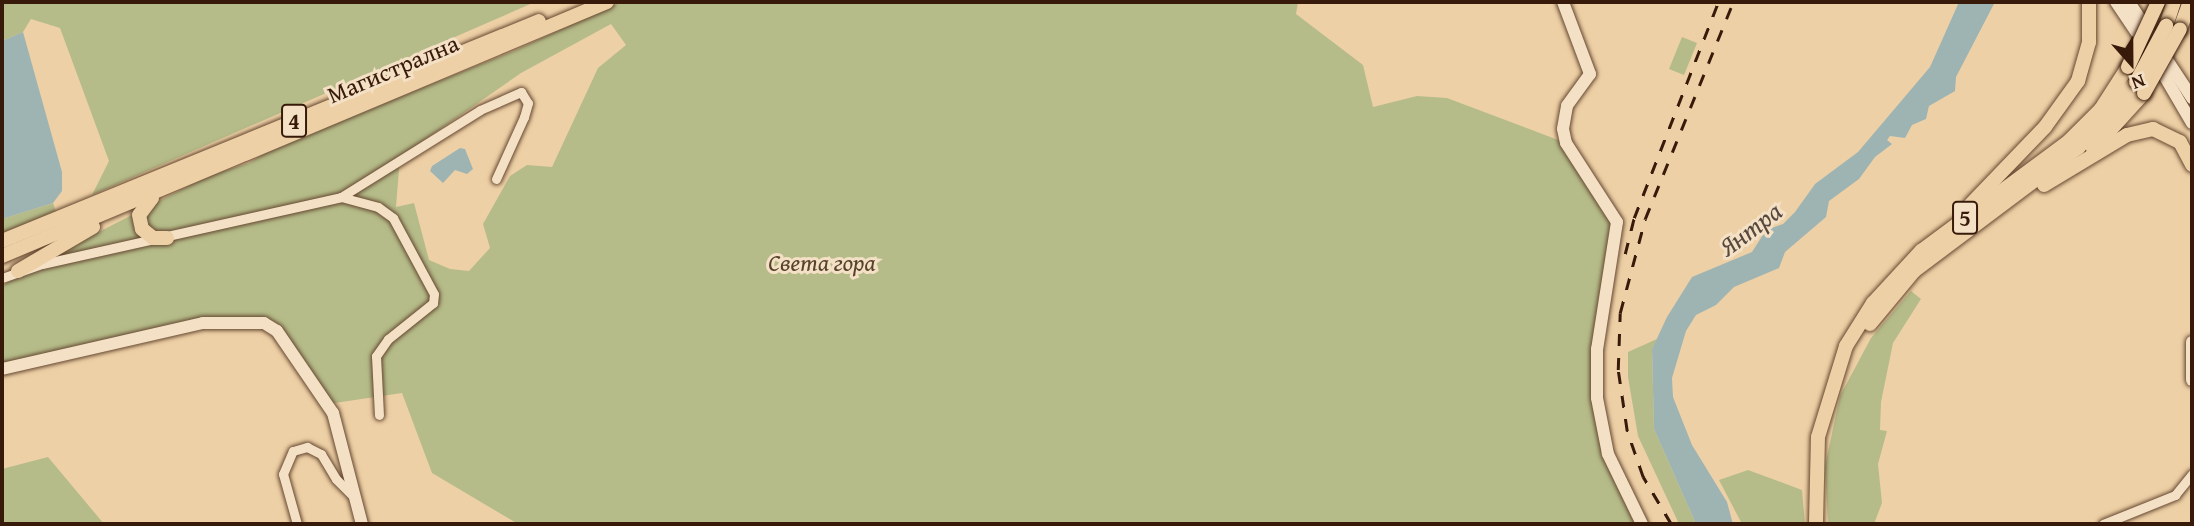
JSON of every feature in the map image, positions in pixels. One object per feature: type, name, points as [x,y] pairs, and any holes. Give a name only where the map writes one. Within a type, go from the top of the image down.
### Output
[{"type":"main road","name":"Магистрална","points":[[2,241],[586,2]]},
{"type":"main road","name":"Магистрална","points":[[2,256],[607,2]]},
{"type":"main road","points":[[1921,251],[2004,173],[2067,99],[2086,58],[2089,2]]},
{"type":"main road","name":"5","points":[[1815,524],[1814,468],[1832,392],[1846,346],[1872,303],[1921,251],[2069,141],[2101,109],[2128,67],[2158,2]]},
{"type":"main road","points":[[2173,27],[2174,2]]},
{"type":"main road","points":[[2053,179],[2091,151],[2140,88],[2173,27],[2190,2]]},
{"type":"main road","name":"5","points":[[1832,392],[1856,346],[1888,301],[1914,271],[2078,148],[2140,88]]},
{"type":"main road","points":[[1989,215],[2127,135],[2153,129],[2180,142],[2192,165]]},
{"type":"main road","points":[[167,238],[147,235],[139,215],[148,200],[169,188]]},
{"type":"main road","points":[[18,271],[136,202]]},
{"type":"street","points":[[1563,2],[1590,74],[1567,107],[1563,129],[1566,143],[1617,222],[1598,349],[1597,398],[1608,454],[1642,524]]},
{"type":"street","points":[[2116,2],[2192,123]]},
{"type":"street","points":[[2129,2],[2192,98]]},
{"type":"street","points":[[2,278],[18,271],[341,197],[480,110],[521,92],[526,94],[526,110],[496,179]]},
{"type":"street","points":[[341,197],[378,207],[393,218],[434,294],[432,303],[388,338],[376,356],[379,415]]},
{"type":"street","points":[[2,369],[204,323],[264,323],[277,331],[328,404],[362,524]]},
{"type":"street","points":[[2192,342],[2192,380]]},
{"type":"street","points":[[297,524],[283,474],[293,451],[307,447],[321,454],[335,479],[353,496]]},
{"type":"street","points":[[2103,524],[2175,495],[2192,477]]},
{"type":"green space","points":[[2,2],[535,2],[92,195],[109,161],[60,28],[31,19],[23,32],[2,41]]},
{"type":"green space","name":"Света гора","points":[[621,2],[1298,2],[1296,14],[1363,65],[1373,107],[1417,96],[1447,98],[1566,143],[1617,222],[1597,349],[1608,454],[1642,524],[518,524],[432,473],[402,393],[328,404],[277,331],[240,321],[2,369],[2,286],[52,256],[208,176],[249,163],[273,148],[514,51]],"holes":[[[611,24],[626,45],[598,68],[552,167],[527,165],[510,176],[483,224],[490,248],[469,271],[450,269],[429,260],[414,203],[396,207],[400,157],[521,73]]]},
{"type":"green space","points":[[1682,37],[1697,43],[1684,75],[1669,69]]},
{"type":"green space","points":[[53,203],[57,215],[2,238],[2,219]]},
{"type":"green space","points":[[1911,291],[1921,299],[1893,343],[1881,402],[1880,430],[1887,431],[1878,464],[1882,503],[1874,524],[1828,524],[1825,466],[1840,396],[1871,338]]},
{"type":"green space","points":[[1657,339],[1652,349],[1654,429],[1696,524],[1679,524],[1638,436],[1628,377],[1628,352]]},
{"type":"green space","points":[[48,457],[104,524],[2,524],[2,469]]},
{"type":"green space","points":[[1748,470],[1802,490],[1805,524],[1742,524],[1719,480]]},
{"type":"water","points":[[1959,2],[1995,2],[1956,77],[1955,91],[1929,106],[1926,119],[1912,125],[1905,138],[1890,136],[1887,140],[1892,144],[1875,157],[1859,179],[1829,201],[1826,217],[1785,252],[1779,268],[1734,287],[1716,305],[1696,315],[1686,331],[1672,378],[1673,397],[1692,445],[1727,502],[1733,524],[1696,524],[1654,429],[1652,349],[1667,317],[1692,277],[1752,252],[1766,230],[1783,224],[1815,184],[1858,152],[1930,67]]},
{"type":"water","points":[[23,32],[62,172],[62,191],[53,203],[2,219],[2,41]]},
{"type":"water","points":[[460,148],[465,149],[473,169],[467,174],[455,170],[443,183],[430,171],[432,166]]},
{"type":"railway","points":[[1625,254],[1634,218],[1718,2]]},
{"type":"railway","points":[[1671,524],[1643,477],[1627,431],[1618,370],[1620,313],[1645,219],[1733,2]]},
{"type":"water label","name":"Янтра","points":[[1750,229]]}]
